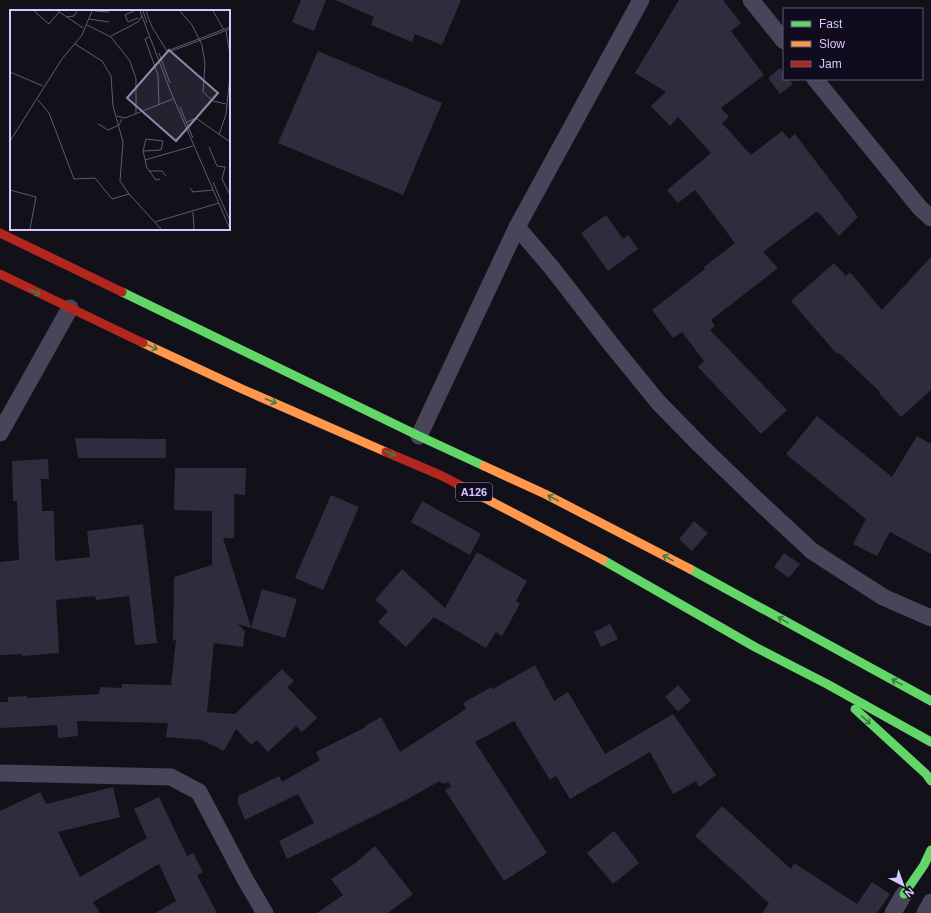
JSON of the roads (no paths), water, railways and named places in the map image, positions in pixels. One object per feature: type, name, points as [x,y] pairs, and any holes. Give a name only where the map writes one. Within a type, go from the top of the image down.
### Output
[{"type":"highway","name":"A126","points":[[0,233],[419,436],[573,508],[698,573],[931,701]]},
{"type":"highway","name":"A126","points":[[0,274],[242,389],[440,475],[592,554],[755,647],[827,684],[931,742]]},
{"type":"highway","points":[[827,684],[926,774],[931,781]]},
{"type":"highway","points":[[904,894],[924,864],[931,850]]},
{"type":"street","points":[[419,436],[517,227],[641,0]]},
{"type":"street","points":[[751,0],[783,40]]},
{"type":"street","points":[[816,80],[920,208],[931,218]]},
{"type":"street","points":[[517,227],[552,268],[658,402],[750,494],[812,552],[883,597],[931,618]]},
{"type":"street","points":[[0,433],[70,308]]},
{"type":"street","points":[[0,773],[171,777],[199,792],[246,881],[265,913]]},
{"type":"street","points":[[893,913],[904,894]]},
{"type":"street","points":[[925,913],[931,902]]}]
